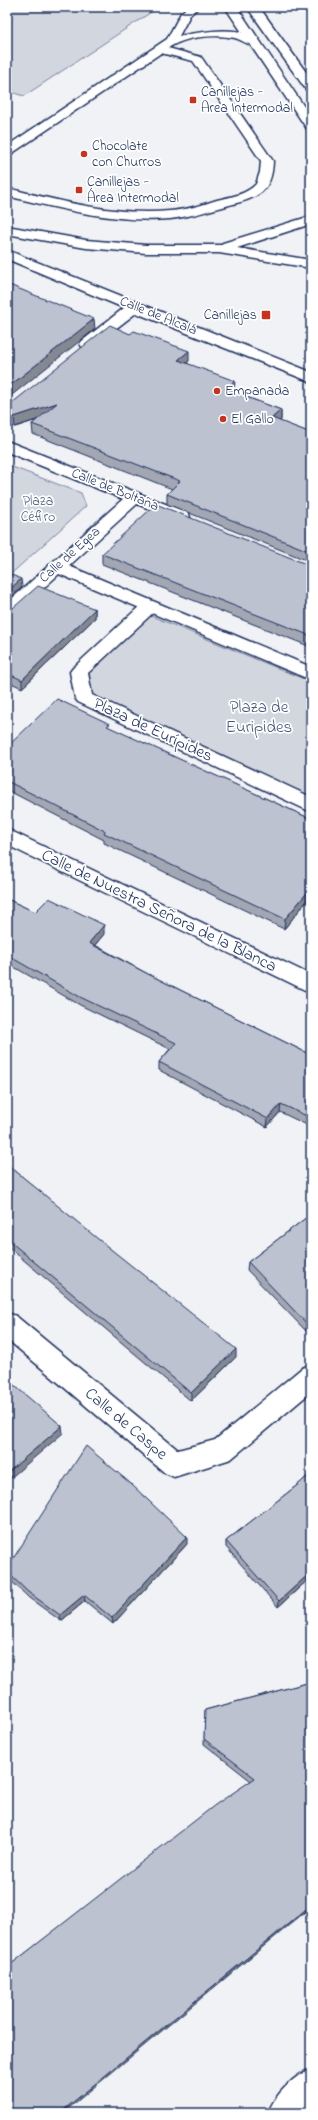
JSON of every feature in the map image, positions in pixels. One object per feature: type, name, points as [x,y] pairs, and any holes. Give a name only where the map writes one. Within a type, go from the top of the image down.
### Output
[{"type":"street","points":[[231,7],[311,126]]},
{"type":"street","points":[[253,7],[311,88]]},
{"type":"street","points":[[219,249],[311,220]]},
{"type":"street","points":[[7,230],[86,244],[154,249],[219,249],[311,264]]},
{"type":"street","name":"Calle de Alcalá","points":[[7,254],[134,307],[311,377]]},
{"type":"street","points":[[78,351],[134,307]]},
{"type":"street","name":"Calle de Boltaña","points":[[7,446],[193,522]]},
{"type":"street","name":"Calle de Egea","points":[[7,612],[134,498]]},
{"type":"street","points":[[57,567],[149,608],[311,674]]},
{"type":"street","name":"Calle de Nuestra Señora de la Blanca","points":[[7,836],[311,985]]},
{"type":"street","name":"Calle de Caspe","points":[[7,1324],[174,1464],[222,1450],[311,1376]]},
{"type":"street","points":[[284,2113],[311,2085]]},
{"type":"lane","points":[[171,41],[186,13],[194,7]]},
{"type":"lane","points":[[7,151],[171,41],[209,33],[238,34],[255,43]]},
{"type":"lane","points":[[7,192],[132,216],[171,215],[194,210],[259,190],[267,177],[267,161],[197,59],[160,49]]},
{"type":"lane","name":"Plaza de Eurípides","points":[[149,608],[79,672],[84,698],[311,805]]},
{"type":"green space","points":[[7,7],[159,7],[24,96],[7,91]]},
{"type":"green space","name":"Plaza Céfiro","points":[[7,465],[81,493],[86,506],[12,573],[7,571]]},
{"type":"green space","name":"Plaza de Euripides","points":[[149,615],[311,682],[311,798],[92,695],[89,671]]},
{"type":"building","points":[[7,284],[94,319],[7,388]]},
{"type":"building","points":[[110,325],[130,334],[134,331],[189,351],[178,360],[235,381],[225,389],[281,410],[272,418],[311,433],[311,552],[167,494],[180,481],[32,424],[57,403],[14,417],[7,415],[7,404],[12,403]]},
{"type":"building","points":[[156,504],[311,566],[311,636],[102,554]]},
{"type":"building","points":[[7,573],[21,579],[7,592]]},
{"type":"building","points":[[38,586],[95,609],[22,680],[7,673],[7,610],[13,608]]},
{"type":"building","points":[[57,699],[110,724],[107,726],[311,819],[311,888],[285,919],[104,833],[105,831],[7,781],[7,747]]},
{"type":"building","points":[[49,898],[104,925],[89,943],[311,1055],[311,1118],[281,1104],[268,1119],[159,1062],[176,1043],[80,997],[7,955],[7,899],[35,912]]},
{"type":"building","points":[[7,1164],[236,1349],[191,1393],[7,1239]]},
{"type":"building","points":[[311,1214],[311,1324],[309,1326],[248,1262]]},
{"type":"building","points":[[8,1380],[62,1426],[7,1473],[7,1382]]},
{"type":"building","points":[[86,1446],[130,1483],[187,1537],[112,1618],[84,1595],[60,1615],[28,1592],[7,1572],[7,1568]]},
{"type":"building","points":[[311,1473],[311,1572],[279,1601],[226,1541]]},
{"type":"building","points":[[311,1682],[311,1905],[60,2113],[7,2113],[7,1964],[10,1965],[215,1805],[255,1778],[204,1739],[205,1710]]},
{"type":"place","name":"Canillejas - Area Intermodal","points":[[193,100]]},
{"type":"place","name":"Chocolate con Churros","points":[[84,154]]},
{"type":"place","name":"Canillejas - Área Intermodal","points":[[79,190]]},
{"type":"place","name":"Canillejas","points":[[266,315]]},
{"type":"place","name":"Empanada","points":[[217,391]]},
{"type":"place","name":"El Gallo","points":[[223,419]]}]
